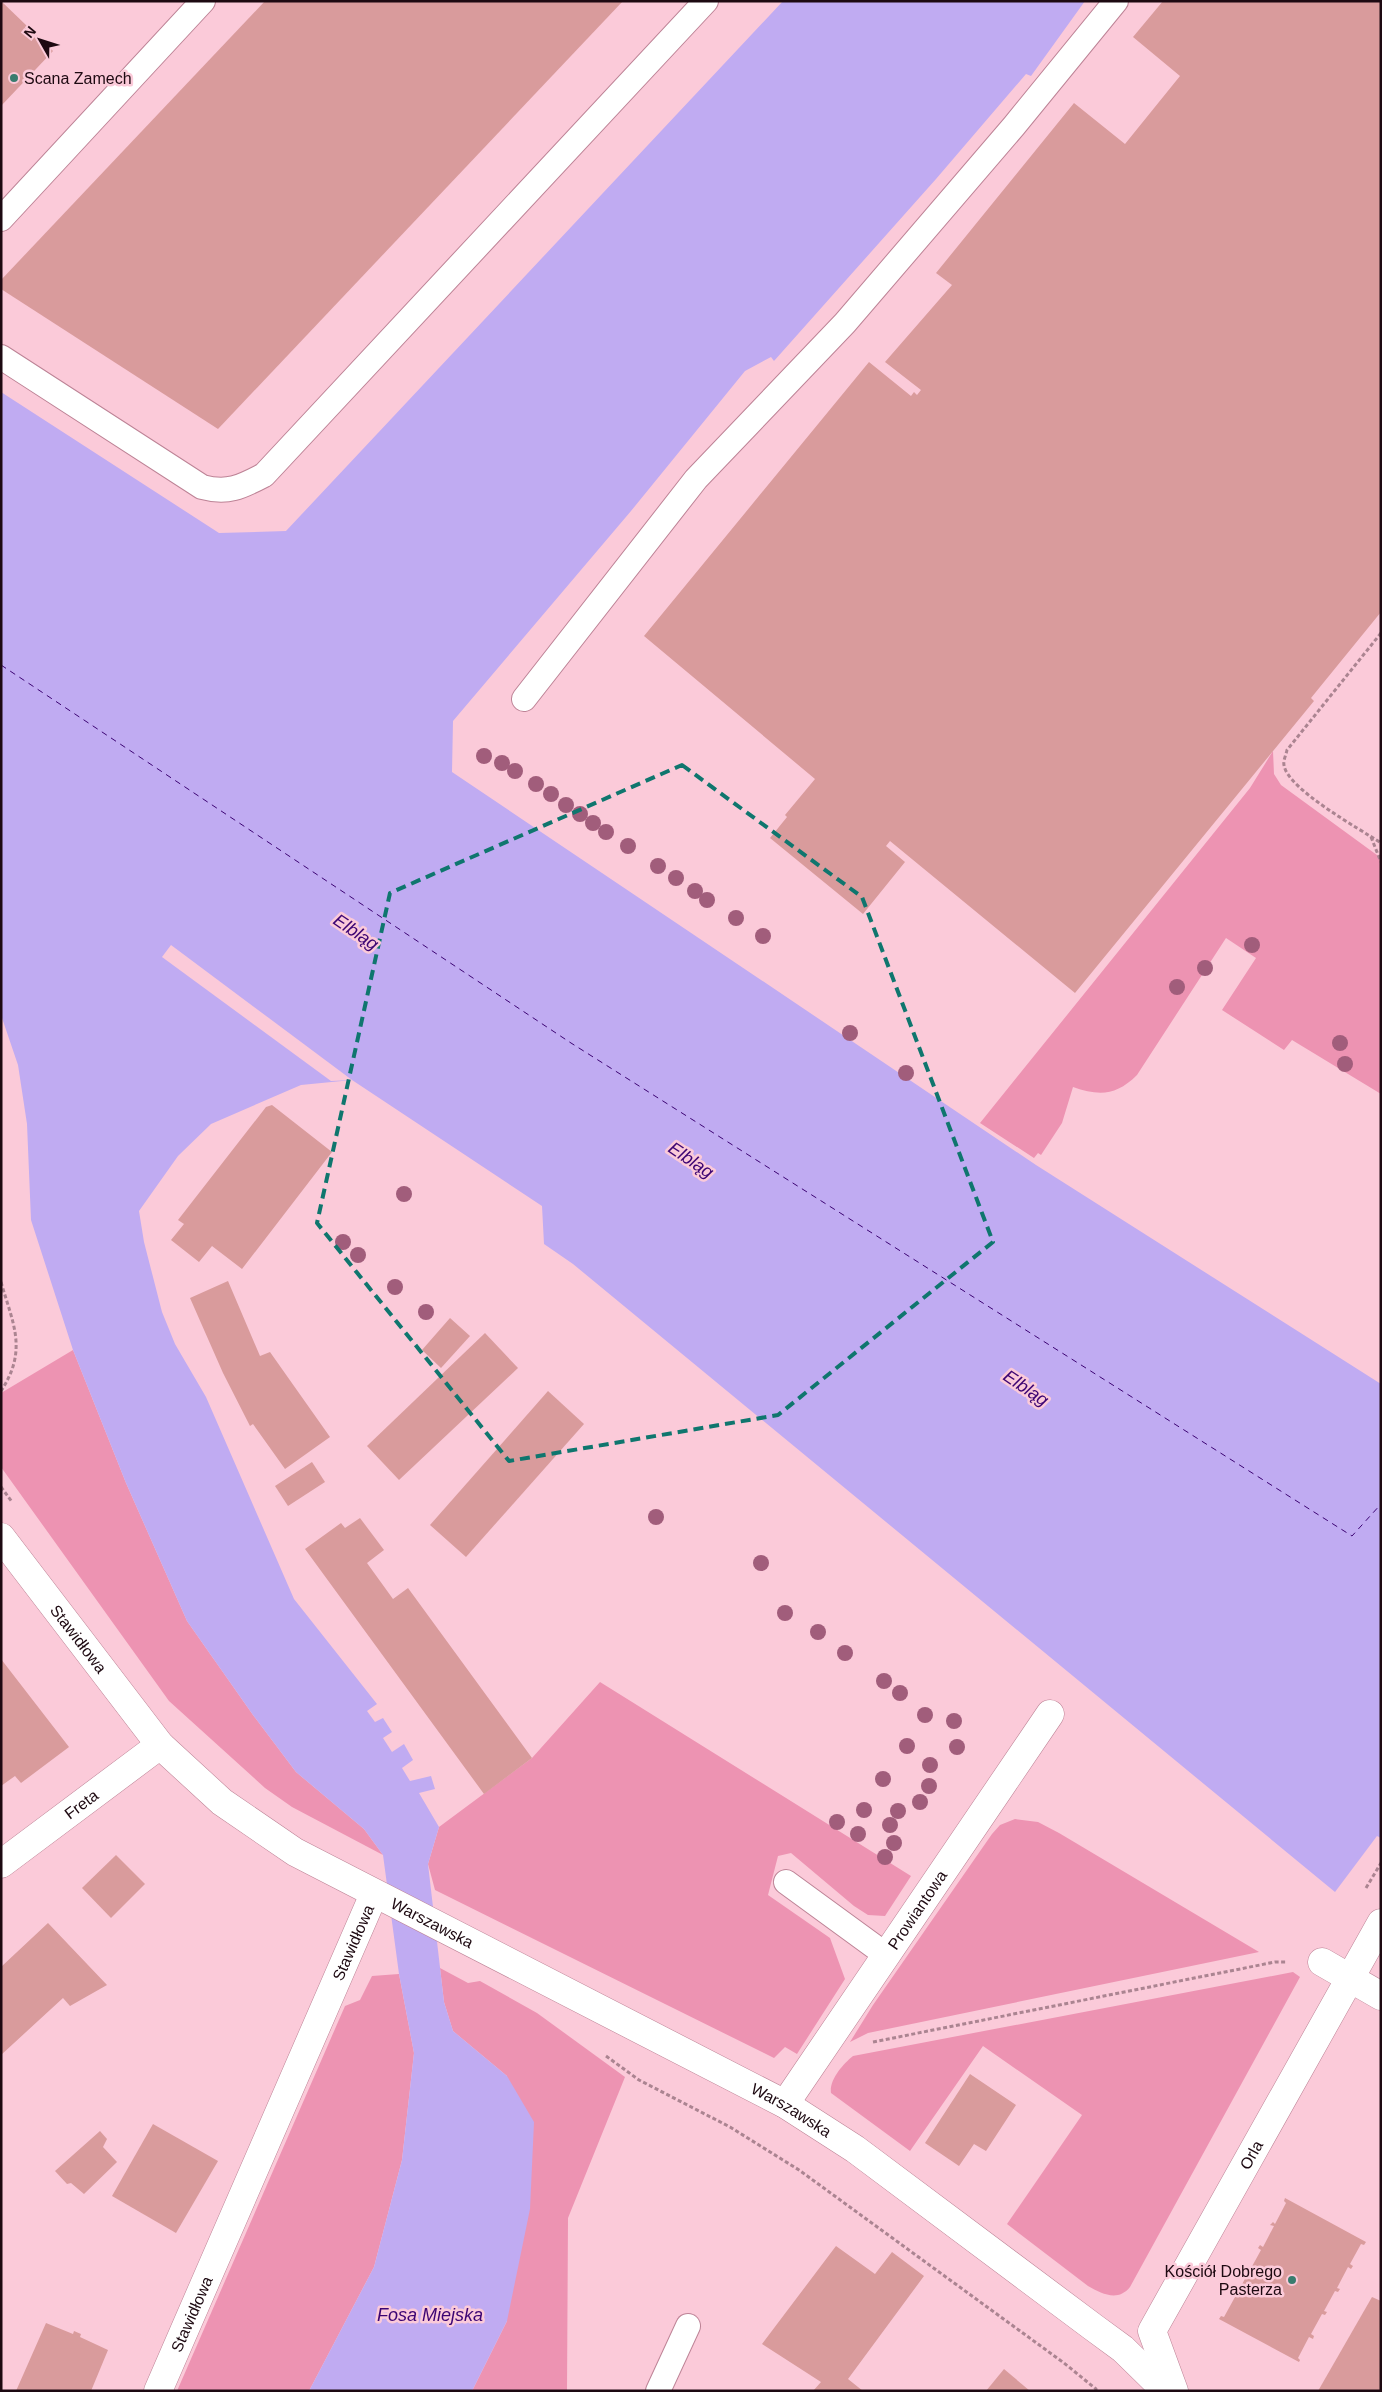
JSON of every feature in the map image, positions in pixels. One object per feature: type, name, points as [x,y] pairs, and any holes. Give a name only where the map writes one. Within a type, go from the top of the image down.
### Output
[{"type":"street","name":"Stawidłowa","points":[[1,1537],[160,1745],[222,1802],[295,1852],[374,1894],[158,2391]]},
{"type":"street","name":"Prowiantowa","points":[[785,2104],[1050,1714]]},
{"type":"street","name":"Freta","points":[[1,1864],[160,1745]]},
{"type":"street","name":"Warszawska","points":[[374,1894],[785,2104],[855,2149],[1093,2326],[1123,2349],[1166,2391]]},
{"type":"street","name":"Orla","points":[[1174,2391],[1152,2331],[1381,1923]]},
{"type":"street","points":[[1322,1962],[1381,1996]]},
{"type":"lane","points":[[1,219],[203,1]]},
{"type":"lane","points":[[1,357],[202,487],[219,492],[244,485],[264,475],[706,1]]},
{"type":"lane","points":[[524,700],[696,479],[844,323],[1014,126],[1116,1]]},
{"type":"lane","points":[[786,1882],[886,1955]]},
{"type":"lane","points":[[658,2391],[688,2326]]},
{"type":"path","points":[[1381,632],[1287,750],[1283,765],[1289,778],[1313,798],[1381,843]]},
{"type":"path","points":[[1371,836],[1381,862]]},
{"type":"path","points":[[1,1282],[18,1345],[10,1377],[1,1391]]},
{"type":"path","points":[[1,1487],[13,1503]]},
{"type":"path","points":[[864,2044],[1275,1962],[1322,1962]]},
{"type":"path","points":[[599,2051],[639,2080],[730,2127],[799,2170],[1064,2363],[1096,2389],[1096,2391]]},
{"type":"highlighted area","points":[[682,765],[862,897],[993,1242],[778,1415],[509,1461],[317,1223],[390,893]]},
{"type":"shaded area","points":[[1273,751],[1274,774],[1281,785],[1381,858],[1381,1094],[1292,1040],[1284,1050],[1222,1010],[1256,958],[1226,938],[1137,1075],[1122,1087],[1107,1092],[1091,1092],[1073,1087],[1062,1123],[1041,1155],[1038,1153],[1034,1158],[980,1123],[1250,788]]},
{"type":"shaded area","points":[[73,1350],[126,1483],[187,1621],[253,1715],[296,1772],[364,1829],[383,1855],[292,1807],[265,1788],[169,1701],[1,1467],[1,1393]]},
{"type":"shaded area","points":[[600,1682],[911,1876],[885,1916],[868,1915],[854,1906],[791,1853],[778,1856],[768,1895],[830,1938],[845,1979],[797,2054],[785,2047],[774,2058],[435,1890],[428,1864],[439,1827],[532,1758]]},
{"type":"shaded area","points":[[1015,1819],[1038,1822],[1059,1833],[1259,1952],[868,2033],[850,2042],[873,2005],[992,1834],[1000,1825]]},
{"type":"shaded area","points":[[440,1968],[468,1983],[480,1981],[537,2013],[625,2077],[568,2218],[567,2391],[472,2391],[507,2321],[507,2076],[453,2031],[444,2002]]},
{"type":"shaded area","points":[[1293,1972],[1300,1977],[1130,2287],[1120,2294],[1104,2294],[1088,2286],[1007,2224],[1082,2115],[983,2046],[910,2151],[831,2093],[834,2078],[853,2056]]},
{"type":"shaded area","points":[[399,1974],[414,2053],[402,2160],[374,2267],[309,2391],[177,2391],[345,2006],[360,2000],[372,1976]]},
{"type":"water","points":[[783,1],[1085,1],[1031,76],[1026,74],[936,179],[774,361],[771,357],[745,371],[631,511],[453,721],[452,772],[1036,1165],[1381,1384],[1381,1838],[1377,1836],[1335,1892],[573,1264],[544,1244],[542,1206],[352,1080],[301,1085],[211,1124],[178,1156],[139,1211],[144,1242],[162,1312],[175,1344],[206,1397],[294,1599],[377,1704],[367,1711],[375,1722],[383,1718],[392,1732],[383,1738],[392,1752],[404,1744],[413,1760],[402,1768],[410,1781],[431,1776],[435,1789],[419,1793],[439,1827],[428,1864],[444,2002],[453,2031],[507,2076],[534,2122],[530,2209],[507,2321],[472,2391],[309,2391],[374,2267],[402,2160],[414,2053],[399,1974],[383,1855],[364,1829],[296,1772],[253,1715],[187,1621],[126,1483],[73,1350],[31,1220],[27,1124],[18,1065],[1,1015],[1,392],[219,533],[286,531]]},
{"type":"pier","points":[[171,945],[352,1080],[331,1081],[162,957]]},
{"type":"building","name":"Scana Zamech","points":[[1,1],[53,51],[1,106]]},
{"type":"building","points":[[265,1],[623,1],[218,429],[1,289],[1,280]]},
{"type":"building","points":[[1163,1],[1381,1],[1381,612],[1311,698],[1314,701],[1075,993],[890,841],[886,846],[905,862],[863,914],[770,838],[787,817],[785,815],[815,779],[644,636],[869,362],[911,396],[914,392],[917,395],[921,390],[885,362],[952,285],[936,273],[1074,103],[1125,144],[1180,76],[1133,37]]},
{"type":"building","points":[[272,1105],[332,1152],[242,1269],[212,1246],[199,1262],[171,1240],[184,1224],[178,1220],[266,1107]]},
{"type":"building","points":[[228,1281],[260,1356],[270,1352],[330,1437],[285,1469],[253,1424],[250,1426],[223,1373],[190,1298]]},
{"type":"building","points":[[450,1318],[470,1336],[441,1368],[422,1350]]},
{"type":"building","points":[[485,1333],[518,1368],[399,1480],[367,1446]]},
{"type":"building","points":[[548,1391],[584,1424],[466,1557],[430,1525]]},
{"type":"building","points":[[312,1462],[325,1482],[288,1506],[275,1486]]},
{"type":"building","points":[[360,1518],[384,1550],[367,1563],[393,1599],[408,1588],[532,1758],[484,1794],[305,1549],[341,1523],[345,1528]]},
{"type":"building","points":[[1,1659],[69,1747],[21,1783],[15,1776],[1,1786]]},
{"type":"building","points":[[116,1855],[145,1884],[111,1918],[82,1888]]},
{"type":"building","points":[[48,1923],[107,1985],[70,2006],[63,1998],[1,2055],[1,1967]]},
{"type":"building","points":[[970,2074],[1016,2105],[986,2151],[974,2144],[959,2166],[925,2143]]},
{"type":"building","points":[[153,2124],[218,2161],[176,2233],[112,2196]]},
{"type":"building","points":[[100,2131],[107,2139],[103,2147],[117,2162],[84,2194],[71,2183],[67,2184],[55,2171]]},
{"type":"building","name":"Kościół Dobrego Pasterza","points":[[1285,2198],[1366,2242],[1364,2245],[1361,2244],[1350,2264],[1353,2266],[1351,2269],[1348,2267],[1337,2288],[1340,2289],[1338,2292],[1335,2291],[1324,2311],[1327,2312],[1325,2315],[1322,2314],[1311,2334],[1314,2336],[1313,2339],[1309,2337],[1298,2358],[1299,2362],[1219,2319],[1221,2316],[1224,2317],[1235,2297],[1232,2295],[1234,2292],[1237,2294],[1248,2273],[1245,2271],[1247,2269],[1250,2270],[1261,2250],[1258,2248],[1260,2245],[1263,2247],[1274,2226],[1270,2225],[1273,2222],[1275,2224],[1286,2203],[1284,2201]]},
{"type":"building","points":[[836,2246],[875,2274],[892,2252],[924,2276],[848,2379],[863,2391],[813,2391],[821,2382],[762,2344]]},
{"type":"building","points":[[1372,2297],[1381,2301],[1381,2391],[1318,2391]]},
{"type":"building","points":[[46,2323],[73,2334],[74,2331],[81,2334],[80,2337],[108,2350],[91,2391],[16,2391]]},
{"type":"building","points":[[1004,2369],[1030,2391],[986,2391]]},
{"type":"ferry route","points":[[1,665],[571,1043],[1352,1536],[1381,1504]]},
{"type":"place","name":"Scana Zamech","points":[[14,78]]},
{"type":"place","name":"Kościół Dobrego Pasterza","points":[[1292,2280]]},
{"type":"water label","name":"Elbląg","points":[[356,932]]},
{"type":"water label","name":"Elbląg","points":[[691,1160]]},
{"type":"water label","name":"Elbląg","points":[[1026,1388]]},
{"type":"water label","name":"Fosa Miejska","points":[[430,2315]]}]
